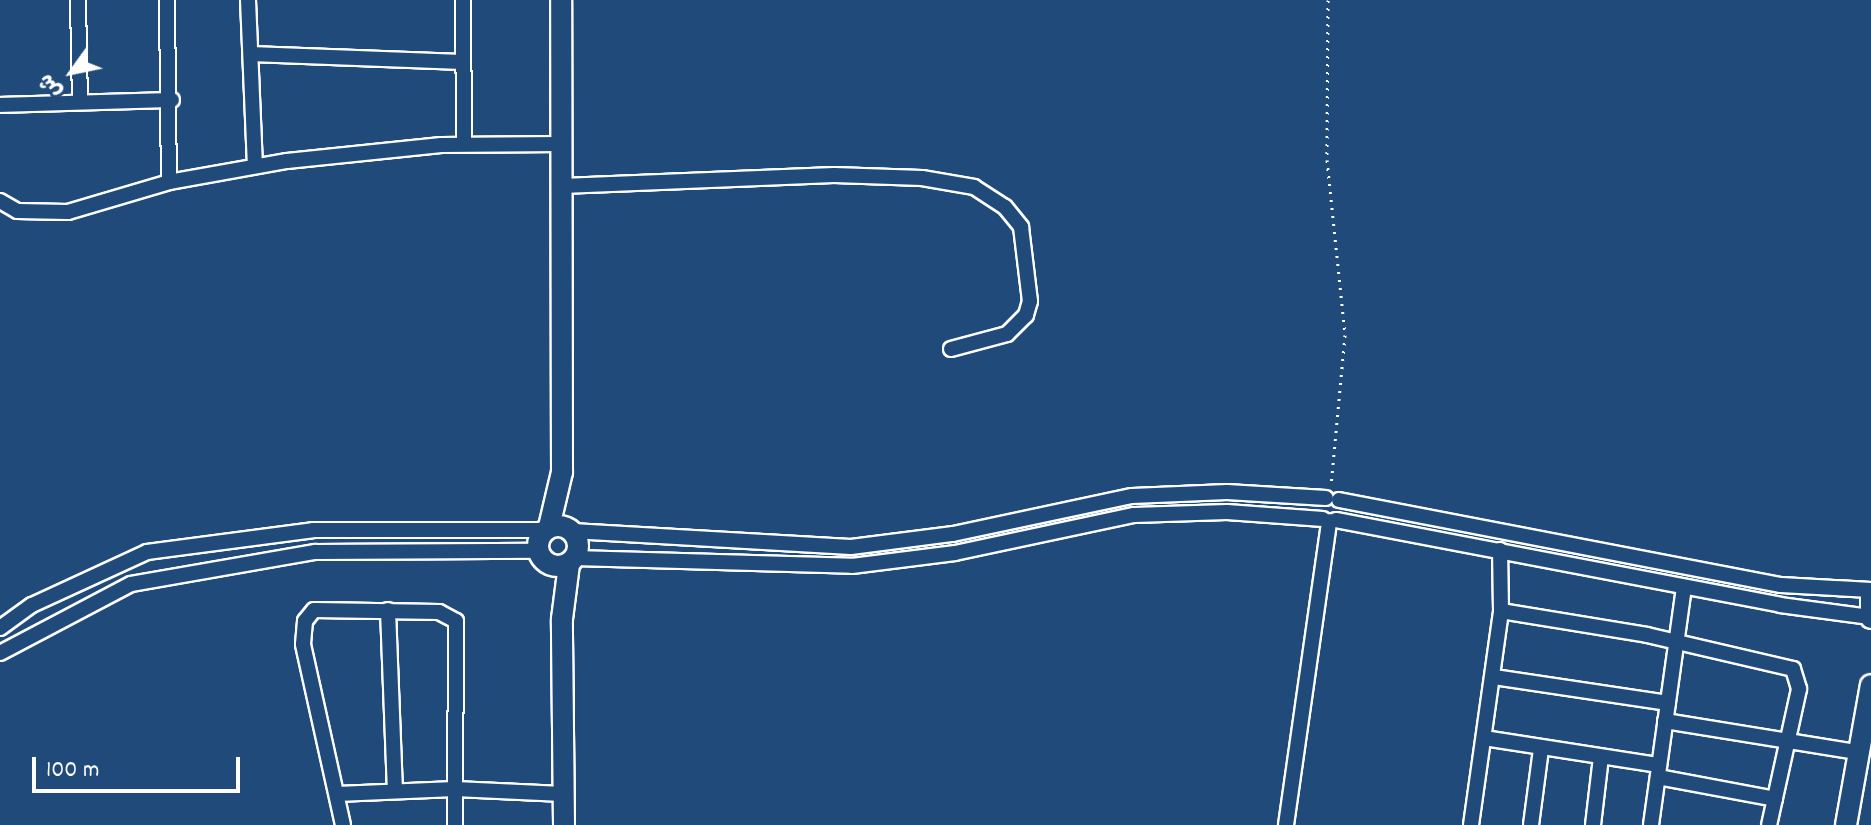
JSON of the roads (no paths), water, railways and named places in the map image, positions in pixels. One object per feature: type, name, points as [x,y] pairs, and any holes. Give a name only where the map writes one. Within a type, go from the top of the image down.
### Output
[{"type":"street","points":[[78,0],[80,100]]},
{"type":"street","points":[[167,0],[172,100],[169,182]]},
{"type":"street","points":[[248,0],[255,166]]},
{"type":"street","points":[[463,0],[464,143]]},
{"type":"street","points":[[561,0],[561,486],[553,538],[562,619],[564,825]]},
{"type":"street","points":[[251,54],[462,62]]},
{"type":"street","points":[[0,105],[80,100],[172,100]]},
{"type":"street","points":[[0,201],[17,211],[68,212],[169,182],[255,166],[464,143],[561,144]]},
{"type":"street","points":[[562,186],[849,175],[922,178],[974,187],[1005,207],[1021,227],[1030,301],[1026,315],[1007,334],[951,349]]},
{"type":"street","points":[[0,628],[32,605],[147,552],[313,530],[851,547],[953,534],[1132,496],[1227,492],[1332,498],[1781,585],[1871,591],[1871,617],[1684,587],[1329,520],[1227,512],[1134,515],[955,553],[852,566],[572,561],[553,538]]},
{"type":"street","points":[[1286,825],[1329,520],[1343,509],[1332,498]]},
{"type":"street","points":[[0,653],[131,584],[315,552],[553,538],[578,543],[562,619]]},
{"type":"street","points":[[1471,825],[1501,611],[1500,550]]},
{"type":"street","points":[[1651,825],[1684,587]]},
{"type":"street","points":[[343,825],[303,644],[305,621],[314,610],[439,612],[456,621],[455,825]]},
{"type":"street","points":[[388,610],[395,789]]},
{"type":"street","points":[[1501,611],[1675,641],[1795,671],[1799,689],[1769,825]]},
{"type":"street","points":[[1494,677],[1668,703]]},
{"type":"street","points":[[1846,825],[1856,752],[1867,719],[1871,685]]},
{"type":"street","points":[[1665,721],[1856,752]]},
{"type":"street","points":[[1484,738],[1601,757],[1775,799]]},
{"type":"street","points":[[1531,825],[1541,749]]},
{"type":"street","points":[[1593,825],[1601,757]]},
{"type":"street","points":[[337,794],[395,789],[455,789],[563,794]]}]
